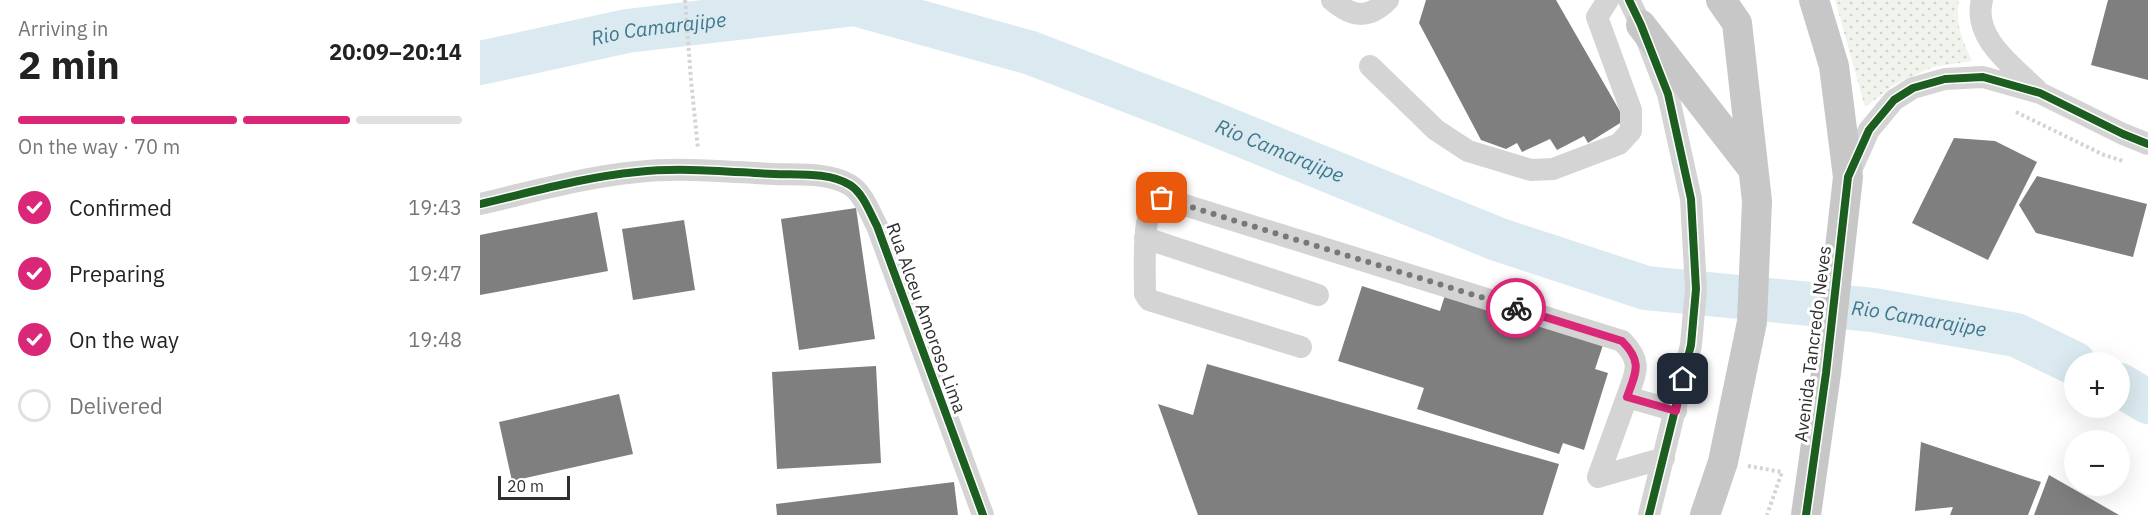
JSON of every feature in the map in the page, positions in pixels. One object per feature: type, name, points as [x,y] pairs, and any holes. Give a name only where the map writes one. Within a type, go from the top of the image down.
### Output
[{"type":"main road","name":"Avenida Tancredo Neves","points":[[1806,515],[1826,373],[1847,188],[1834,66],[1814,0]]},
{"type":"main road","points":[[1705,515],[1723,462],[1733,422],[1752,322],[1757,201],[1730,8]]},
{"type":"main road","points":[[1635,12],[1753,169]]},
{"type":"street","points":[[1332,0],[1351,13],[1367,14],[1388,0]]},
{"type":"street","points":[[1370,66],[1436,130],[1468,151],[1531,170],[1553,169],[1619,144],[1631,131],[1631,110],[1598,17],[1608,0]]},
{"type":"street","points":[[1982,0],[1979,12],[1985,34],[2000,54],[2040,93]]},
{"type":"street","points":[[1635,12],[1668,94],[1691,199],[1696,289],[1690,345],[1683,379],[1649,515]]},
{"type":"street","points":[[1847,188],[1869,130],[1894,100],[1913,88],[1945,79],[1983,77],[2040,93],[2148,144]]},
{"type":"street","name":"Rua Alceu Amoroso Lima","points":[[480,204],[597,177],[639,171],[701,171],[838,179],[852,186],[863,199],[877,226],[983,515]]},
{"type":"street","points":[[1301,347],[1149,300],[1145,294],[1145,238],[1155,201],[1162,198],[1622,341],[1633,352],[1638,368],[1598,477],[1664,458]]},
{"type":"street","points":[[1145,238],[1318,295]]},
{"type":"street","points":[[1627,397],[1676,411]]},
{"type":"path","points":[[685,0],[701,171]]},
{"type":"path","points":[[2012,111],[2104,155],[2126,162]]},
{"type":"path","points":[[1723,462],[1782,472],[1767,515]]},
{"type":"shaded area","points":[[1835,0],[1959,0],[1959,25],[1972,61],[1933,67],[1897,83],[1865,107]]},
{"type":"building","points":[[1426,0],[1556,0],[1625,120],[1588,143],[1584,136],[1557,150],[1550,139],[1522,152],[1517,143],[1506,149],[1481,140],[1419,23]]},
{"type":"building","points":[[2108,0],[2148,0],[2148,80],[2091,65]]},
{"type":"building","points":[[1954,138],[1995,141],[2037,162],[1988,260],[1912,223]]},
{"type":"building","points":[[2037,176],[2147,204],[2133,257],[2036,233],[2019,205]]},
{"type":"building","points":[[856,208],[875,339],[799,350],[781,219]]},
{"type":"building","points":[[597,212],[608,271],[480,295],[480,235]]},
{"type":"building","points":[[684,220],[695,290],[633,300],[622,229]]},
{"type":"building","points":[[1362,286],[1440,311],[1446,292],[1604,342],[1595,369],[1608,373],[1584,450],[1563,443],[1559,454],[1417,409],[1424,388],[1338,361]]},
{"type":"building","points":[[1207,364],[1559,464],[1543,515],[1198,515],[1158,404],[1193,415]]},
{"type":"building","points":[[876,366],[881,463],[777,469],[772,372]]},
{"type":"building","points":[[619,394],[633,454],[512,481],[499,422]]},
{"type":"building","points":[[1921,442],[2041,482],[2028,515],[1950,515],[1953,507],[1915,511]]},
{"type":"building","points":[[2049,475],[2064,484],[2064,496],[2086,496],[2119,515],[2034,515]]},
{"type":"building","points":[[954,482],[958,515],[777,515],[776,504]]},
{"type":"waterway","name":"Rio Camarajipe","points":[[480,63],[627,31],[855,4],[1031,53],[1192,115],[1497,239],[1646,288],[1873,310],[2016,335],[2064,358]]},
{"type":"waterway","name":"Rio Camarajipe","points":[[2130,391],[2148,402]]},
{"type":"cycle path","points":[[1629,0],[1668,94],[1691,199],[1696,289],[1691,345],[1649,515]]},
{"type":"cycle path","points":[[1806,515],[1826,373],[1848,177],[1869,130],[1894,100],[1913,88],[1945,79],[1983,77],[2040,93],[2148,144]]},
{"type":"cycle path","points":[[480,204],[617,174],[671,170],[813,175],[833,178],[850,185],[862,198],[877,226],[983,515]]},
{"type":"way so far","points":[[1162,198],[1516,308]]},
{"type":"route","points":[[1516,308],[1622,341],[1633,352],[1638,368],[1627,397],[1676,411],[1683,379]]}]
